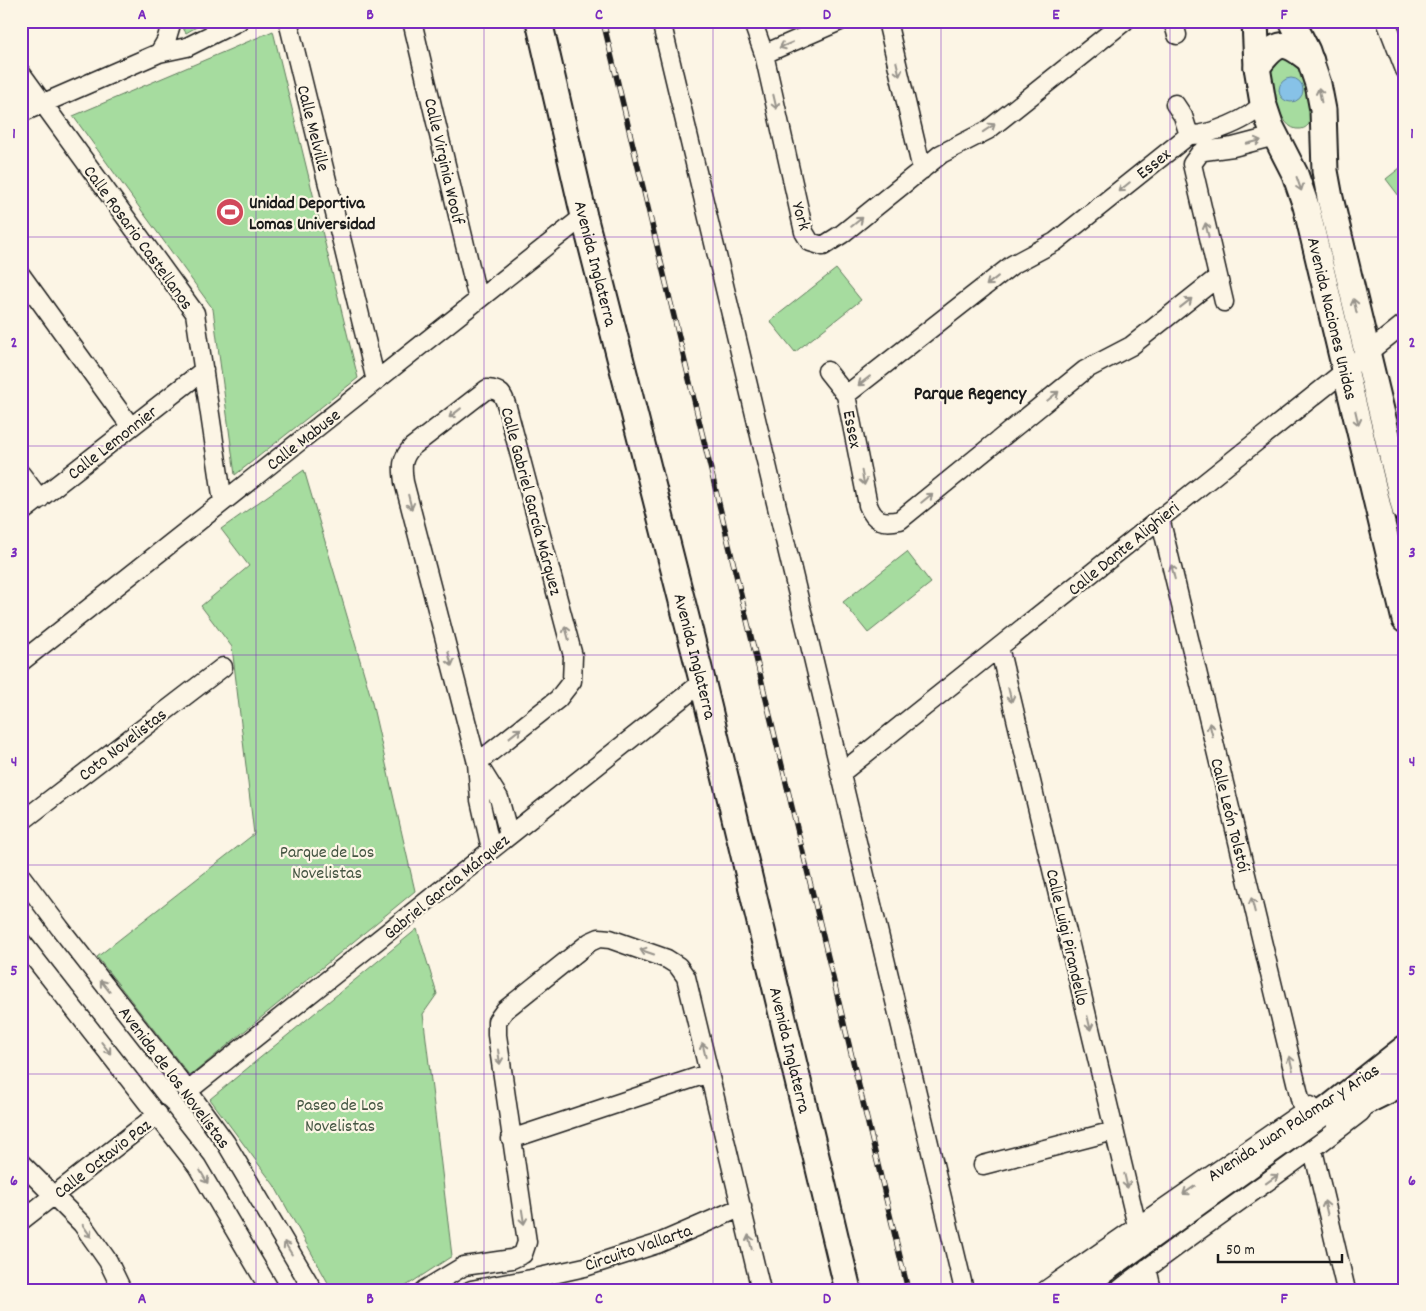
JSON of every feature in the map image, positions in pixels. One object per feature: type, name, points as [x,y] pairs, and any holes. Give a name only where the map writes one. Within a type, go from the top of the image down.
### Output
[{"type":"street","points":[[159,53],[166,41],[172,21]]},
{"type":"street","points":[[21,113],[159,53],[187,47],[239,21]]},
{"type":"street","name":"Calle Melville","points":[[288,21],[376,381]]},
{"type":"street","name":"Calle Virginia Woolf","points":[[412,21],[478,300]]},
{"type":"street","name":"Avenida Inglaterra","points":[[539,21],[584,216],[702,680],[848,1290]]},
{"type":"street","points":[[661,21],[964,1290]]},
{"type":"street","points":[[764,54],[840,21]]},
{"type":"street","points":[[887,21],[922,170]]},
{"type":"street","name":"York","points":[[753,23],[764,54],[804,232],[810,242],[823,246],[833,241],[941,154],[988,130],[1125,21]]},
{"type":"street","name":"Avenida Naciones Unidas","points":[[1254,21],[1257,66],[1263,103],[1278,141],[1296,174],[1306,206],[1405,620]]},
{"type":"street","name":"Avenida Naciones Unidas","points":[[1292,21],[1315,72],[1323,110],[1325,171],[1330,198],[1405,510]]},
{"type":"street","points":[[1386,21],[1405,70]]},
{"type":"street","points":[[1257,66],[1277,46],[1286,45],[1297,50],[1311,61]]},
{"type":"street","name":"Calle Rosario Castellanos","points":[[21,73],[195,313],[223,502]]},
{"type":"street","name":"Essex","points":[[1218,277],[1131,346],[1084,370],[900,520],[886,522],[878,519],[871,513],[846,395],[1012,265],[1055,242],[1189,135],[1203,135],[1226,126],[1258,110],[1263,103]]},
{"type":"street","points":[[1175,104],[1183,116],[1189,135]]},
{"type":"street","points":[[1278,141],[1292,149],[1302,150],[1318,143],[1324,136]]},
{"type":"street","name":"Essex","points":[[1224,302],[1192,164],[1200,152],[1278,141]]},
{"type":"street","name":"Calle Mabuse","points":[[21,662],[584,216]]},
{"type":"street","points":[[21,275],[131,427]]},
{"type":"street","name":"Calle Dante Alighieri","points":[[840,774],[1405,323]]},
{"type":"street","name":"Calle Lemonnier","points":[[21,514],[204,370]]},
{"type":"street","points":[[827,371],[846,395]]},
{"type":"street","name":"Calle Gabriel García Márquez","points":[[477,763],[558,699],[572,681],[572,656],[507,407],[503,396],[496,390],[487,389],[412,447],[405,454],[402,466],[404,482],[477,763],[480,800],[492,849]]},
{"type":"street","points":[[21,474],[40,499]]},
{"type":"street","name":"Calle León Tolstói","points":[[1160,518],[1303,1111]]},
{"type":"street","name":"Calle Luigi Pirandello","points":[[999,647],[1137,1226]]},
{"type":"street","name":"Coto Novelistas","points":[[21,822],[223,667]]},
{"type":"street","name":"Gabriel Garcia Márquez","points":[[188,1091],[702,680]]},
{"type":"street","name":"Calle Gabriel García Márquez","points":[[477,763],[499,798],[509,835]]},
{"type":"street","name":"Avenida de los Novelistas","points":[[21,876],[188,1091],[226,1143],[313,1290]]},
{"type":"street","points":[[424,1290],[464,1266],[512,1259],[523,1254],[527,1242],[496,1035],[497,1021],[505,1010],[590,942],[599,938],[610,939],[668,959],[678,966],[686,977],[761,1290]]},
{"type":"street","name":"Avenida de los Novelistas","points":[[21,941],[198,1166],[270,1290]]},
{"type":"street","name":"Avenida Juan Palomar y Arias","points":[[1046,1290],[1303,1111],[1398,1053]]},
{"type":"street","name":"Avenida Juan Palomar y Arias","points":[[1076,1290],[1328,1109],[1398,1053]]},
{"type":"street","points":[[511,1139],[709,1073]]},
{"type":"street","name":"Avenida Juan Palomar y Arias","points":[[1120,1290],[1147,1268],[1313,1150],[1397,1084]]},
{"type":"street","name":"Avenida Juan Palomar y Arias","points":[[1101,1290],[1339,1114],[1397,1084]]},
{"type":"street","name":"Calle Octavio Paz","points":[[21,1221],[158,1114]]},
{"type":"street","points":[[983,1165],[1114,1131]]},
{"type":"street","points":[[1313,1150],[1346,1290]]},
{"type":"street","points":[[21,1164],[82,1224],[108,1261],[122,1290]]},
{"type":"street","name":"Circuito Vallarta","points":[[471,1290],[532,1284],[658,1244],[742,1207]]},
{"type":"street","points":[[1147,1268],[1152,1290]]},
{"type":"green space","points":[[182,21],[207,21],[186,33],[181,25]]},
{"type":"green space","name":"Unidad Deportiva Lomas Universidad","points":[[273,31],[358,378],[235,475],[213,309],[73,116]]},
{"type":"green space","points":[[1292,50],[1310,86],[1311,120],[1302,129],[1292,128],[1286,122],[1276,103],[1271,80],[1270,63]]},
{"type":"green space","points":[[1405,164],[1405,197],[1402,200],[1386,179]]},
{"type":"green space","points":[[836,269],[861,300],[795,352],[770,321]]},
{"type":"green space","name":"Parque de Los Novelistas","points":[[304,470],[370,694],[415,891],[190,1076],[97,957],[254,834],[232,647],[201,606],[249,566],[221,529]]},
{"type":"green space","points":[[907,552],[931,583],[868,633],[843,602]]},
{"type":"green space","name":"Paseo de Los Novelistas","points":[[417,929],[437,994],[423,1014],[452,1256],[400,1290],[332,1290],[274,1185],[210,1099]]},
{"type":"water","points":[[1291,78],[1296,79],[1302,85],[1302,95],[1296,101],[1291,102],[1286,101],[1280,95],[1279,90],[1280,85],[1286,79]]},
{"type":"railway","points":[[603,21],[908,1290]]},
{"type":"place","name":"Unidad Deportiva Lomas Universidad","points":[[230,212]]},
{"type":"district","name":"Parque Regency","points":[[970,392]]}]
